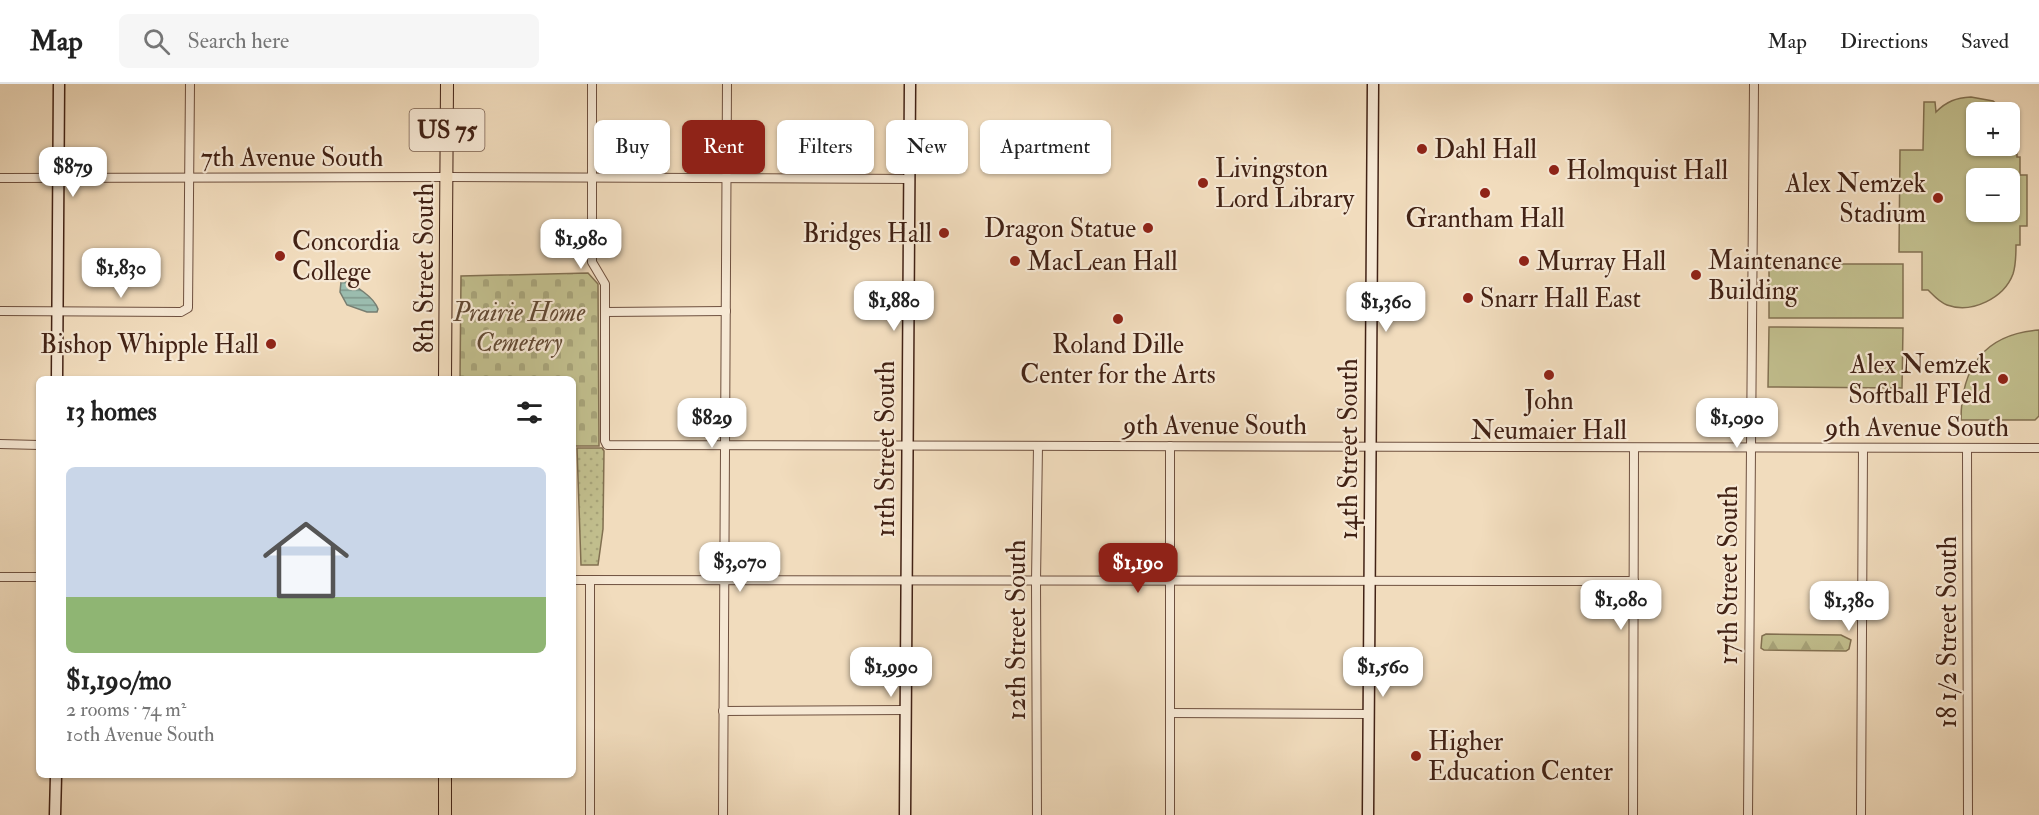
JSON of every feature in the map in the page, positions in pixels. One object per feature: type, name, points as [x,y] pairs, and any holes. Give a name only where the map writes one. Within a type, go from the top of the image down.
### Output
[{"type":"main road","name":"8th Street South","points":[[446,376],[447,84]]},
{"type":"main road","points":[[445,778],[445,815]]},
{"type":"street","points":[[57,376],[59,84]]},
{"type":"street","points":[[0,311],[181,312],[188,308],[190,84]]},
{"type":"street","points":[[592,84],[592,262],[605,285],[605,312],[726,311]]},
{"type":"street","points":[[723,815],[727,84]]},
{"type":"street","name":"11th Street South","points":[[905,815],[910,84]]},
{"type":"street","name":"14th Street South","points":[[1368,815],[1373,84]]},
{"type":"street","name":"17th Street South","points":[[1748,815],[1754,84]]},
{"type":"street","name":"7th Avenue South","points":[[0,178],[909,179]]},
{"type":"street","name":"9th Avenue South","points":[[605,312],[605,441],[608,445],[2039,448]]},
{"type":"street","points":[[0,444],[36,445]]},
{"type":"street","name":"12th Street South","points":[[1037,815],[1038,446]]},
{"type":"street","points":[[1170,446],[1170,815]]},
{"type":"street","points":[[1633,815],[1634,448]]},
{"type":"street","points":[[1861,815],[1863,448]]},
{"type":"street","name":"18 1/2 Street South","points":[[1967,449],[1968,815]]},
{"type":"street","points":[[0,577],[36,577]]},
{"type":"street","points":[[576,580],[1634,581]]},
{"type":"street","points":[[590,580],[590,815]]},
{"type":"street","points":[[723,711],[905,710]]},
{"type":"street","points":[[1170,713],[1369,714]]},
{"type":"street","points":[[55,815],[56,778]]},
{"type":"green space","name":"Alex Nemzek Stadium","points":[[1971,97],[1994,102],[1966,102],[1966,156],[2020,157],[2020,168],[1966,168],[1966,222],[2020,222],[2020,175],[2027,175],[2027,226],[2020,226],[2020,245],[2016,245],[2014,271],[2009,283],[1995,297],[1967,307],[1947,305],[1928,290],[1922,290],[1922,252],[1899,252],[1900,150],[1923,150],[1924,102],[1935,102],[1936,112],[1956,99]]},
{"type":"green space","points":[[1769,264],[1903,264],[1903,318],[1769,318]]},
{"type":"green space","name":"Prairie Home Cemetery","points":[[588,273],[598,284],[599,446],[576,446],[576,376],[460,376],[461,276]]},
{"type":"green space","points":[[1769,327],[1903,328],[1902,388],[1768,387]]},
{"type":"green space","name":"Alex Nemzek Softball FIeld","points":[[2039,330],[2039,416],[2035,420],[1961,420],[1965,385],[1979,357],[2004,338]]},
{"type":"green space","points":[[577,448],[602,448],[604,451],[603,529],[598,565],[581,565]]},
{"type":"green space","points":[[1766,634],[1841,635],[1851,640],[1849,649],[1846,651],[1764,650],[1761,648],[1762,636]]},
{"type":"shaded area","points":[[344,281],[359,288],[368,296],[376,305],[377,312],[367,312],[347,305],[340,292],[341,282]]},
{"type":"place","name":"Dahl Hall","points":[[1422,149]]},
{"type":"place","name":"Holmquist Hall","points":[[1554,170]]},
{"type":"place","name":"Livingston Lord Library","points":[[1203,183]]},
{"type":"place","name":"Grantham Hall","points":[[1485,193]]},
{"type":"place","name":"Alex Nemzek Stadium","points":[[1938,198]]},
{"type":"place","name":"Dragon Statue","points":[[1148,228]]},
{"type":"place","name":"Bridges Hall","points":[[944,233]]},
{"type":"place","name":"Concordia College","points":[[280,256]]},
{"type":"place","name":"MacLean Hall","points":[[1015,261]]},
{"type":"place","name":"Murray Hall","points":[[1524,261]]},
{"type":"place","name":"Maintenance Building","points":[[1696,275]]},
{"type":"place","name":"Snarr Hall East","points":[[1468,298]]},
{"type":"place","name":"Roland Dille Center for the Arts","points":[[1118,319]]},
{"type":"place","name":"Bishop Whipple Hall","points":[[271,344]]},
{"type":"place","name":"John Neumaier Hall","points":[[1549,375]]},
{"type":"place","name":"Alex Nemzek Softball FIeld","points":[[2003,379]]},
{"type":"place","name":"Higher Education Center","points":[[1416,756]]}]
